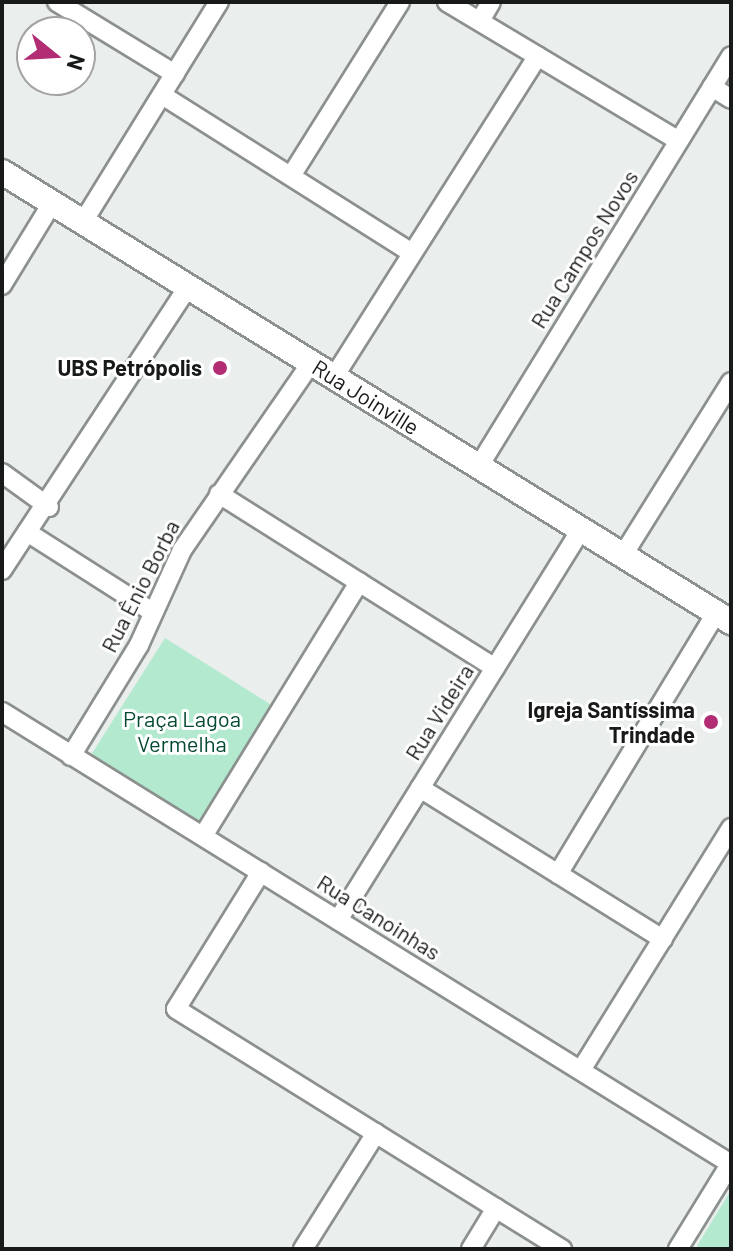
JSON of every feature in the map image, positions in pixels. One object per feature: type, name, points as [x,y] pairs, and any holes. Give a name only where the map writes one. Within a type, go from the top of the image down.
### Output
[{"type":"street","points":[[57,2],[175,74]]},
{"type":"street","points":[[83,222],[219,2]]},
{"type":"street","points":[[291,176],[400,2]]},
{"type":"street","points":[[447,2],[679,141]]},
{"type":"street","points":[[480,21],[491,2]]},
{"type":"street","points":[[334,377],[538,56]]},
{"type":"street","name":"Rua Campos Novos","points":[[479,466],[731,56]]},
{"type":"street","points":[[712,87],[731,99]]},
{"type":"street","points":[[162,95],[412,253]]},
{"type":"street","name":"Rua Joinville","points":[[2,172],[724,617]]},
{"type":"street","points":[[2,285],[52,203]]},
{"type":"street","points":[[2,570],[27,532],[49,507],[188,287]]},
{"type":"street","name":"Rua Ênio Borba","points":[[71,756],[139,645],[151,611],[219,494],[243,470],[311,363]]},
{"type":"street","points":[[623,555],[731,382]]},
{"type":"street","points":[[2,473],[49,507]]},
{"type":"street","points":[[219,494],[495,668]]},
{"type":"street","name":"Rua Videira","points":[[338,920],[581,530]]},
{"type":"street","points":[[27,532],[151,611]]},
{"type":"street","points":[[203,836],[359,582]]},
{"type":"street","points":[[558,874],[724,617]]},
{"type":"street","name":"Rua Canoinhas","points":[[2,712],[731,1163]]},
{"type":"street","points":[[420,788],[663,939]]},
{"type":"street","points":[[581,1070],[730,832]]},
{"type":"street","points":[[261,872],[176,1009],[562,1249]]},
{"type":"street","points":[[303,1249],[376,1133]]},
{"type":"street","points":[[681,1248],[731,1163]]},
{"type":"street","points":[[471,1249],[496,1208]]},
{"type":"green space","name":"Praça Lagoa Vermelha","points":[[165,638],[273,706],[199,823],[91,755]]},
{"type":"green space","points":[[731,1190],[731,1249],[702,1249],[697,1246]]},
{"type":"place","name":"UBS Petrópolis","points":[[220,368]]},
{"type":"place","name":"Igreja Santíssima Trindade","points":[[711,722]]}]
